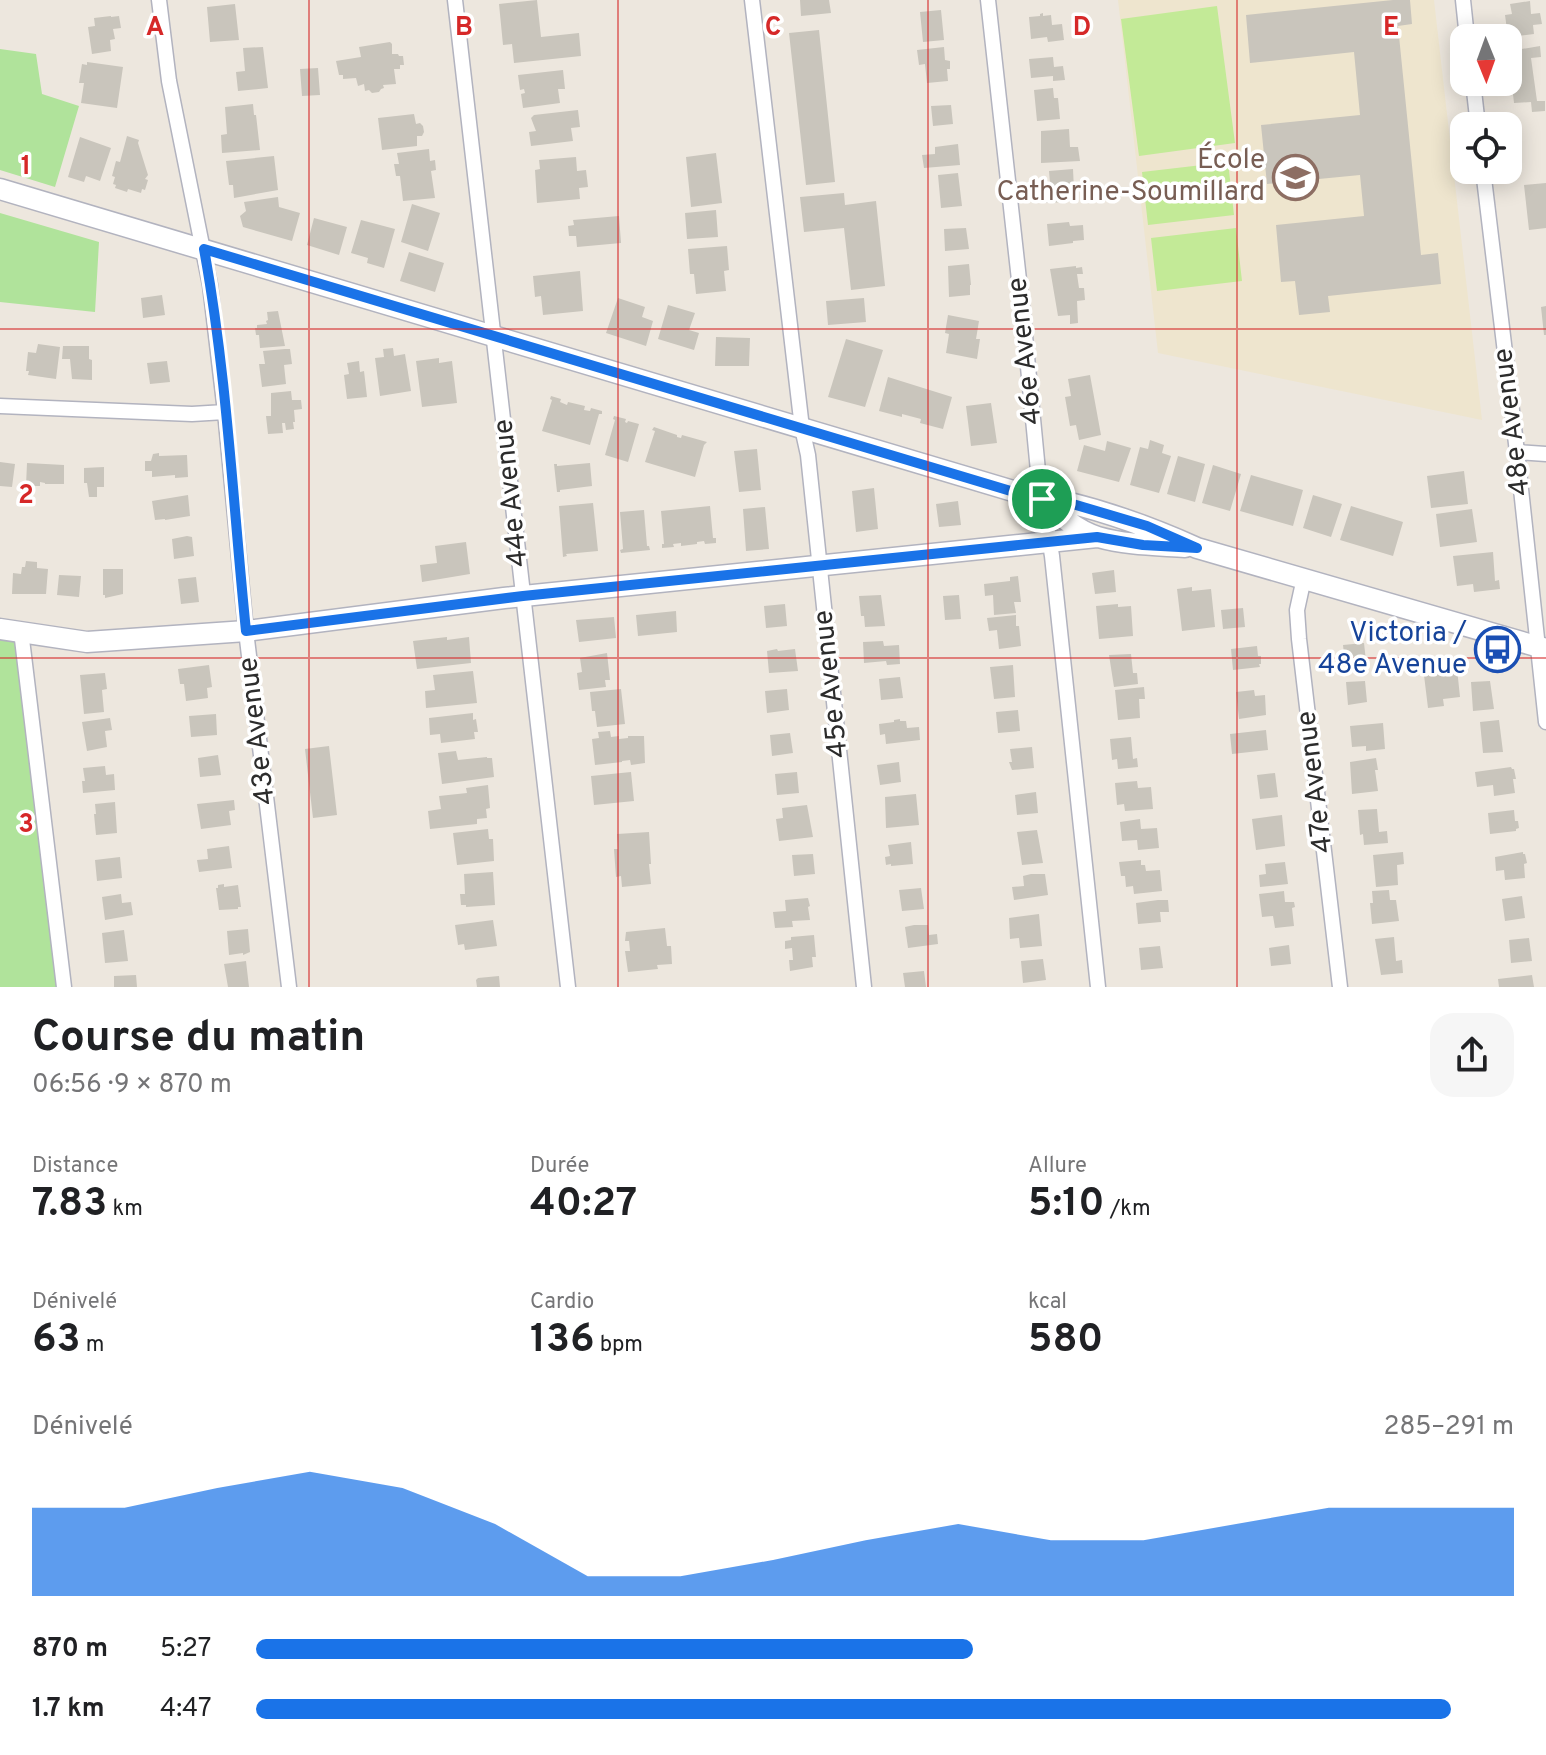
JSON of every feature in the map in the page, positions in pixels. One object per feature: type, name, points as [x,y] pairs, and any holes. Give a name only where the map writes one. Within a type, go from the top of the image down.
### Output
[{"type":"main road","points":[[0,189],[1042,499],[1066,502],[1147,526],[1197,548],[1542,648]]},
{"type":"main road","points":[[1042,499],[1062,518],[1097,537]]},
{"type":"main road","points":[[0,629],[87,642],[246,631],[523,596],[1097,537],[1143,545],[1197,548]]},
{"type":"street","name":"43e Avenue","points":[[159,0],[169,81],[210,285],[246,631],[289,987]]},
{"type":"street","name":"44e Avenue","points":[[455,0],[568,987]]},
{"type":"street","name":"45e Avenue","points":[[752,0],[802,428],[808,455],[864,987]]},
{"type":"street","name":"46e Avenue","points":[[988,0],[1098,987]]},
{"type":"street","points":[[1463,0],[1466,24]]},
{"type":"street","name":"48e Avenue","points":[[1485,184],[1542,648],[1546,722]]},
{"type":"street","points":[[0,406],[192,414],[225,412]]},
{"type":"street","points":[[1517,452],[1546,454]]},
{"type":"street","name":"47e Avenue","points":[[1304,578],[1298,601],[1298,629],[1340,987]]},
{"type":"street","points":[[21,631],[64,987]]},
{"type":"shaded area","name":"École Catherine-Soumillard","points":[[1118,0],[1434,0],[1450,140],[1450,184],[1455,184],[1482,420],[1158,353]]},
{"type":"green space","points":[[1217,6],[1235,143],[1139,156],[1121,19]]},
{"type":"green space","points":[[0,49],[36,54],[42,94],[79,106],[55,187],[0,170]]},
{"type":"green space","points":[[1228,162],[1234,215],[1148,225],[1142,172]]},
{"type":"green space","points":[[0,213],[99,242],[95,312],[0,302]]},
{"type":"green space","points":[[1236,228],[1242,281],[1157,291],[1151,238]]},
{"type":"green space","points":[[0,634],[19,635],[63,987],[0,987]]},
{"type":"building","points":[[537,0],[541,37],[579,33],[581,56],[514,63],[512,44],[503,45],[499,4]]},
{"type":"building","points":[[800,0],[829,0],[831,13],[801,16]]},
{"type":"building","points":[[1410,0],[1412,24],[1398,26],[1421,255],[1438,253],[1441,284],[1328,296],[1330,312],[1299,315],[1295,281],[1281,282],[1276,225],[1364,216],[1360,175],[1267,184],[1261,125],[1360,115],[1354,52],[1250,63],[1246,15]]},
{"type":"building","points":[[1530,1],[1531,14],[1540,13],[1542,24],[1533,25],[1534,34],[1522,35],[1522,24],[1506,24],[1505,15],[1512,14],[1510,4]]},
{"type":"building","points":[[235,4],[239,40],[210,42],[207,7]]},
{"type":"building","points":[[941,10],[944,40],[923,42],[920,12]]},
{"type":"building","points":[[1043,13],[1043,16],[1051,15],[1052,25],[1062,24],[1064,40],[1048,42],[1047,37],[1031,39],[1029,17]]},
{"type":"building","points":[[119,16],[121,28],[113,29],[115,39],[110,40],[111,51],[92,54],[88,27],[95,26],[94,18]]},
{"type":"building","points":[[819,30],[835,182],[806,185],[789,33]]},
{"type":"building","points":[[390,42],[392,54],[403,56],[404,65],[394,69],[396,84],[383,85],[379,92],[372,93],[365,91],[364,84],[358,86],[356,78],[343,79],[343,75],[339,75],[336,61],[361,57],[359,47]]},
{"type":"building","points":[[1540,46],[1541,57],[1531,58],[1537,101],[1545,101],[1545,111],[1532,112],[1531,102],[1514,103],[1513,96],[1522,96],[1522,49]]},
{"type":"building","points":[[263,47],[268,88],[238,91],[236,72],[245,71],[243,48]]},
{"type":"building","points":[[944,47],[945,60],[950,61],[948,81],[927,83],[925,64],[919,65],[917,50]]},
{"type":"building","points":[[1053,57],[1054,67],[1063,66],[1065,80],[1053,81],[1053,76],[1031,78],[1029,59]]},
{"type":"building","points":[[87,62],[123,67],[117,108],[81,103],[84,83],[79,83],[82,64],[87,65]]},
{"type":"building","points":[[318,68],[320,95],[302,96],[300,69]]},
{"type":"building","points":[[563,70],[565,89],[558,89],[560,103],[523,108],[521,94],[525,93],[524,89],[520,90],[518,75]]},
{"type":"building","points":[[1053,88],[1054,98],[1058,98],[1060,119],[1037,121],[1034,90]]},
{"type":"building","points":[[253,104],[260,150],[222,153],[221,135],[227,134],[225,107]]},
{"type":"building","points":[[951,105],[953,124],[933,126],[931,106]]},
{"type":"building","points":[[578,110],[580,127],[571,128],[573,141],[531,146],[529,132],[536,131],[531,118],[534,115]]},
{"type":"building","points":[[414,114],[416,124],[423,126],[424,132],[422,136],[417,136],[417,146],[382,150],[378,118]]},
{"type":"building","points":[[1069,129],[1070,147],[1078,147],[1080,161],[1041,163],[1041,131]]},
{"type":"building","points":[[127,136],[139,140],[148,175],[145,190],[142,189],[141,193],[128,189],[127,192],[115,188],[113,184],[116,161],[120,162]]},
{"type":"building","points":[[80,137],[111,148],[100,181],[86,176],[84,182],[68,177]]},
{"type":"building","points":[[958,144],[960,165],[924,168],[922,155],[935,154],[935,147]]},
{"type":"building","points":[[429,149],[430,161],[435,160],[436,170],[431,171],[435,198],[403,201],[400,176],[396,176],[394,164],[399,164],[397,153]]},
{"type":"building","points":[[716,153],[722,203],[691,207],[686,157]]},
{"type":"building","points":[[274,156],[278,190],[234,198],[226,161]]},
{"type":"building","points":[[576,157],[577,171],[586,170],[588,187],[579,188],[580,199],[537,203],[535,170],[540,169],[539,160]]},
{"type":"building","points":[[1073,169],[1074,190],[1066,190],[1067,202],[1044,203],[1043,184],[1050,183],[1049,171]]},
{"type":"building","points":[[958,173],[962,206],[941,208],[938,175]]},
{"type":"building","points":[[1546,183],[1546,228],[1529,230],[1524,185]]},
{"type":"building","points":[[844,193],[845,205],[876,201],[885,286],[851,290],[844,228],[804,232],[800,197]]},
{"type":"building","points":[[278,197],[279,207],[300,213],[292,241],[243,227],[240,216],[246,211],[244,202]]},
{"type":"building","points":[[412,204],[440,213],[428,251],[401,242]]},
{"type":"building","points":[[716,210],[718,237],[687,239],[685,213]]},
{"type":"building","points":[[619,216],[621,243],[577,247],[576,236],[569,236],[568,226],[574,225],[573,220]]},
{"type":"building","points":[[314,218],[347,227],[339,255],[307,245]]},
{"type":"building","points":[[361,220],[395,229],[384,268],[367,263],[368,258],[351,253]]},
{"type":"building","points":[[1069,222],[1070,226],[1083,225],[1084,240],[1049,246],[1047,224]]},
{"type":"building","points":[[966,228],[969,249],[945,251],[944,229]]},
{"type":"building","points":[[727,246],[729,270],[724,271],[726,291],[696,294],[694,274],[690,274],[688,249]]},
{"type":"building","points":[[409,252],[444,263],[435,292],[400,281]]},
{"type":"building","points":[[969,264],[970,295],[949,297],[948,266]]},
{"type":"building","points":[[1082,267],[1083,274],[1077,274],[1079,288],[1084,288],[1085,300],[1077,301],[1078,323],[1070,324],[1070,315],[1058,316],[1050,269]]},
{"type":"building","points":[[580,271],[583,311],[543,315],[541,296],[535,297],[533,276]]},
{"type":"building","points":[[162,295],[165,315],[143,318],[141,298]]},
{"type":"building","points":[[618,298],[645,307],[642,317],[653,321],[646,346],[606,333]]},
{"type":"building","points":[[864,298],[866,322],[828,325],[826,301]]},
{"type":"building","points":[[668,305],[695,313],[689,330],[699,333],[694,350],[658,339]]},
{"type":"building","points":[[1546,306],[1546,335],[1544,335],[1541,307]]},
{"type":"building","points":[[278,311],[285,346],[260,348],[255,328],[267,324],[267,312]]},
{"type":"building","points":[[948,315],[979,321],[977,359],[946,353]]},
{"type":"building","points":[[716,337],[750,338],[749,366],[715,366]]},
{"type":"building","points":[[846,339],[883,350],[865,407],[828,397]]},
{"type":"building","points":[[38,344],[60,347],[56,379],[28,375],[28,352],[36,353]]},
{"type":"building","points":[[63,346],[89,346],[92,380],[72,379],[70,359],[62,359]]},
{"type":"building","points":[[393,348],[394,356],[405,354],[411,391],[380,396],[375,358],[384,357],[383,349]]},
{"type":"building","points":[[290,349],[292,364],[284,365],[286,384],[262,387],[259,364],[265,364],[263,351]]},
{"type":"building","points":[[439,358],[439,363],[452,361],[457,403],[422,407],[416,361]]},
{"type":"building","points":[[167,361],[170,382],[150,384],[147,363]]},
{"type":"building","points":[[359,361],[360,372],[364,371],[367,397],[347,399],[344,375],[349,374],[347,363]]},
{"type":"building","points":[[1090,375],[1101,435],[1079,440],[1076,425],[1070,426],[1065,397],[1071,396],[1068,379]]},
{"type":"building","points":[[888,377],[952,397],[943,429],[920,423],[921,419],[879,411]]},
{"type":"building","points":[[291,391],[292,400],[301,400],[302,409],[294,410],[294,429],[286,430],[285,423],[282,423],[283,433],[268,434],[266,416],[271,416],[271,393]]},
{"type":"building","points":[[551,396],[567,405],[568,402],[585,406],[584,410],[602,411],[590,445],[542,431]]},
{"type":"building","points":[[991,403],[997,443],[971,446],[966,406]]},
{"type":"building","points":[[614,416],[626,419],[627,423],[639,424],[628,462],[605,455]]},
{"type":"building","points":[[654,427],[677,437],[681,438],[682,435],[707,442],[695,477],[645,462]]},
{"type":"building","points":[[1150,440],[1164,445],[1162,453],[1171,456],[1159,493],[1130,485],[1140,447],[1148,449]]},
{"type":"building","points":[[1107,441],[1131,448],[1119,482],[1077,471],[1084,445],[1105,451]]},
{"type":"building","points":[[757,449],[761,490],[739,492],[734,451]]},
{"type":"building","points":[[159,453],[159,456],[187,455],[188,477],[152,477],[152,471],[145,471],[145,461],[151,461],[153,454]]},
{"type":"building","points":[[1178,456],[1205,464],[1195,502],[1167,494]]},
{"type":"building","points":[[0,462],[15,464],[12,487],[0,486]]},
{"type":"building","points":[[27,463],[64,465],[64,484],[40,482],[40,486],[26,486]]},
{"type":"building","points":[[590,463],[592,486],[557,492],[554,464]]},
{"type":"building","points":[[1213,465],[1241,474],[1230,511],[1202,503]]},
{"type":"building","points":[[104,467],[104,487],[97,487],[97,497],[89,497],[87,483],[84,483],[84,468]]},
{"type":"building","points":[[1464,471],[1468,504],[1431,508],[1427,476]]},
{"type":"building","points":[[1251,475],[1303,490],[1293,526],[1240,511]]},
{"type":"building","points":[[874,488],[878,529],[856,532],[852,491]]},
{"type":"building","points":[[188,495],[190,516],[155,520],[152,501]]},
{"type":"building","points":[[1313,495],[1342,504],[1331,537],[1303,528]]},
{"type":"building","points":[[958,501],[961,525],[939,527],[936,504]]},
{"type":"building","points":[[593,503],[598,551],[566,554],[563,557],[559,506]]},
{"type":"building","points":[[710,506],[716,543],[705,544],[704,541],[681,546],[681,543],[662,548],[661,511]]},
{"type":"building","points":[[1351,506],[1403,522],[1393,556],[1340,540]]},
{"type":"building","points":[[765,507],[769,549],[746,551],[743,509]]},
{"type":"building","points":[[1472,509],[1477,542],[1440,547],[1436,514]]},
{"type":"building","points":[[644,510],[650,550],[621,553],[620,512]]},
{"type":"building","points":[[192,537],[194,556],[174,559],[172,539]]},
{"type":"building","points":[[466,542],[470,574],[422,582],[420,565],[437,563],[435,546]]},
{"type":"building","points":[[1493,552],[1495,581],[1499,580],[1500,589],[1474,592],[1473,584],[1457,586],[1453,556]]},
{"type":"building","points":[[26,561],[37,562],[37,568],[48,569],[46,594],[12,594],[13,573],[21,574]]},
{"type":"building","points":[[103,569],[123,569],[123,594],[105,598]]},
{"type":"building","points":[[1114,570],[1116,592],[1095,594],[1092,573]]},
{"type":"building","points":[[59,575],[81,576],[79,597],[57,595]]},
{"type":"building","points":[[1018,576],[1021,602],[1014,602],[1016,613],[994,615],[993,595],[985,596],[984,584],[1010,581],[1010,577]]},
{"type":"building","points":[[196,577],[199,602],[181,604],[178,579]]},
{"type":"building","points":[[1192,587],[1192,591],[1211,589],[1215,627],[1182,631],[1177,589]]},
{"type":"building","points":[[881,595],[885,626],[865,627],[859,596]]},
{"type":"building","points":[[959,595],[961,619],[945,620],[943,596]]},
{"type":"building","points":[[785,604],[787,626],[766,628],[764,606]]},
{"type":"building","points":[[1118,604],[1118,607],[1131,606],[1133,636],[1099,639],[1096,606]]},
{"type":"building","points":[[1243,608],[1245,627],[1223,629],[1221,610]]},
{"type":"building","points":[[676,611],[677,632],[638,636],[636,615]]},
{"type":"building","points":[[1016,615],[1021,646],[999,649],[997,630],[989,631],[987,618]]},
{"type":"building","points":[[614,617],[616,638],[579,642],[576,620]]},
{"type":"building","points":[[447,637],[447,640],[469,637],[471,663],[417,669],[413,641]]},
{"type":"building","points":[[883,641],[884,646],[899,645],[900,664],[887,665],[886,661],[864,663],[863,642]]},
{"type":"building","points":[[1364,643],[1366,661],[1345,663],[1343,645]]},
{"type":"building","points":[[1257,646],[1258,656],[1261,656],[1260,667],[1233,670],[1231,649]]},
{"type":"building","points":[[795,649],[798,671],[769,673],[767,651]]},
{"type":"building","points":[[607,653],[610,680],[605,680],[606,687],[579,690],[577,673],[582,672],[580,658]]},
{"type":"building","points":[[1131,654],[1138,684],[1114,687],[1109,655]]},
{"type":"building","points":[[1456,659],[1460,697],[1443,699],[1444,706],[1428,708],[1423,667]]},
{"type":"building","points":[[209,665],[212,687],[207,688],[208,698],[186,701],[178,669]]},
{"type":"building","points":[[1013,665],[1015,697],[994,699],[990,667]]},
{"type":"building","points":[[473,671],[477,703],[426,708],[425,691],[435,690],[433,675]]},
{"type":"building","points":[[105,673],[107,689],[102,690],[104,712],[84,714],[80,675]]},
{"type":"building","points":[[900,677],[903,698],[881,700],[879,679]]},
{"type":"building","points":[[1365,681],[1367,702],[1348,705],[1346,682]]},
{"type":"building","points":[[1490,681],[1494,709],[1473,711],[1471,682]]},
{"type":"building","points":[[1144,687],[1145,699],[1139,699],[1140,718],[1118,720],[1115,690]]},
{"type":"building","points":[[621,689],[625,724],[597,727],[590,692]]},
{"type":"building","points":[[787,689],[789,710],[767,713],[765,691]]},
{"type":"building","points":[[1254,690],[1255,696],[1265,695],[1266,715],[1239,719],[1236,692]]},
{"type":"building","points":[[1018,710],[1020,731],[998,733],[996,712]]},
{"type":"building","points":[[473,713],[478,732],[474,732],[475,739],[441,743],[440,734],[430,735],[429,718]]},
{"type":"building","points":[[216,714],[217,735],[191,737],[189,716]]},
{"type":"building","points":[[110,718],[112,730],[105,731],[107,747],[87,751],[82,722]]},
{"type":"building","points":[[900,719],[906,721],[907,728],[919,727],[920,740],[886,744],[885,734],[880,735],[879,724]]},
{"type":"building","points":[[1499,720],[1503,752],[1483,753],[1480,722]]},
{"type":"building","points":[[1383,723],[1385,749],[1366,751],[1366,746],[1352,747],[1350,726]]},
{"type":"building","points":[[1266,730],[1268,750],[1232,754],[1230,734]]},
{"type":"building","points":[[610,731],[611,737],[619,736],[619,739],[644,736],[645,763],[631,765],[630,760],[595,765],[592,739],[599,738],[598,732]]},
{"type":"building","points":[[790,733],[793,753],[772,756],[770,735]]},
{"type":"building","points":[[1131,737],[1133,759],[1137,758],[1138,767],[1118,769],[1117,759],[1112,760],[1110,739]]},
{"type":"building","points":[[329,746],[337,815],[313,818],[305,749]]},
{"type":"building","points":[[1032,747],[1034,768],[1012,770],[1010,749]]},
{"type":"building","points":[[456,751],[458,760],[492,758],[494,777],[442,784],[438,753]]},
{"type":"building","points":[[218,755],[221,775],[200,777],[198,758]]},
{"type":"building","points":[[1376,758],[1378,791],[1352,794],[1350,762]]},
{"type":"building","points":[[899,762],[901,782],[880,785],[877,765]]},
{"type":"building","points":[[105,766],[106,775],[114,774],[115,790],[83,793],[83,768]]},
{"type":"building","points":[[1511,767],[1516,779],[1513,779],[1515,793],[1494,796],[1493,785],[1477,787],[1475,772]]},
{"type":"building","points":[[631,772],[634,801],[594,805],[591,776]]},
{"type":"building","points":[[797,772],[799,793],[777,795],[775,774]]},
{"type":"building","points":[[1275,773],[1278,797],[1260,799],[1257,775]]},
{"type":"building","points":[[1137,781],[1138,788],[1151,787],[1153,809],[1125,811],[1124,804],[1117,805],[1115,783]]},
{"type":"building","points":[[488,785],[490,808],[486,809],[487,818],[477,819],[477,824],[430,829],[428,811],[441,809],[439,796],[467,793],[466,788]]},
{"type":"building","points":[[1036,792],[1038,813],[1017,815],[1015,795]]},
{"type":"building","points":[[916,794],[919,825],[886,828],[885,797]]},
{"type":"building","points":[[234,800],[235,810],[229,811],[231,825],[201,829],[197,804]]},
{"type":"building","points":[[115,802],[117,833],[96,835],[95,804]]},
{"type":"building","points":[[807,805],[813,837],[779,841],[776,819],[783,818],[782,808]]},
{"type":"building","points":[[1377,809],[1379,832],[1387,831],[1388,843],[1364,845],[1358,810]]},
{"type":"building","points":[[1514,810],[1519,828],[1516,831],[1490,834],[1488,813]]},
{"type":"building","points":[[1282,815],[1285,846],[1256,850],[1252,819]]},
{"type":"building","points":[[1140,819],[1141,829],[1157,828],[1159,848],[1138,850],[1137,840],[1122,841],[1120,822]]},
{"type":"building","points":[[488,829],[489,839],[493,839],[494,861],[457,865],[453,833]]},
{"type":"building","points":[[1037,830],[1043,863],[1022,865],[1017,832]]},
{"type":"building","points":[[649,832],[651,884],[622,887],[621,876],[616,877],[614,849],[618,849],[617,834]]},
{"type":"building","points":[[911,842],[913,864],[886,865],[885,857],[890,856],[888,845]]},
{"type":"building","points":[[229,846],[232,868],[199,872],[197,860],[208,859],[207,849]]},
{"type":"building","points":[[1403,852],[1404,864],[1397,865],[1398,885],[1376,887],[1373,855]]},
{"type":"building","points":[[1523,852],[1527,863],[1524,864],[1525,878],[1505,880],[1504,870],[1496,871],[1495,857]]},
{"type":"building","points":[[813,854],[815,874],[794,876],[792,855]]},
{"type":"building","points":[[120,857],[122,878],[97,881],[95,860]]},
{"type":"building","points":[[1141,860],[1146,871],[1160,870],[1162,891],[1134,894],[1133,886],[1126,887],[1119,862]]},
{"type":"building","points":[[1285,862],[1288,884],[1260,887],[1259,875],[1266,874],[1265,864]]},
{"type":"building","points":[[493,872],[495,905],[461,905],[460,894],[465,894],[464,874]]},
{"type":"building","points":[[1045,874],[1048,895],[1014,900],[1012,887],[1024,886],[1023,876]]},
{"type":"building","points":[[224,884],[224,887],[238,885],[241,907],[238,909],[219,910],[216,888]]},
{"type":"building","points":[[921,888],[924,909],[902,911],[899,890]]},
{"type":"building","points":[[1389,890],[1390,900],[1396,900],[1399,921],[1372,924],[1372,891]]},
{"type":"building","points":[[1284,891],[1285,902],[1294,902],[1294,926],[1275,928],[1273,916],[1262,917],[1259,894]]},
{"type":"building","points":[[121,894],[122,903],[131,902],[133,915],[105,920],[102,897]]},
{"type":"building","points":[[1522,896],[1525,918],[1505,921],[1502,899]]},
{"type":"building","points":[[808,898],[810,920],[792,921],[793,927],[775,928],[773,912],[786,911],[785,900]]},
{"type":"building","points":[[1168,900],[1169,912],[1160,912],[1161,922],[1138,924],[1136,903]]},
{"type":"building","points":[[1039,914],[1042,946],[1020,948],[1019,938],[1010,939],[1009,918]]},
{"type":"building","points":[[493,920],[497,946],[465,950],[464,944],[458,945],[455,925]]},
{"type":"building","points":[[928,925],[929,935],[937,934],[938,944],[908,948],[905,927]]},
{"type":"building","points":[[665,928],[667,946],[671,946],[672,964],[657,965],[658,969],[628,972],[625,951],[630,951],[629,941],[625,941],[626,932]]},
{"type":"building","points":[[248,929],[250,952],[229,955],[227,931]]},
{"type":"building","points":[[124,930],[128,961],[105,963],[102,933]]},
{"type":"building","points":[[814,935],[816,957],[812,957],[813,967],[790,971],[792,948],[785,949],[785,941],[791,940],[791,937]]},
{"type":"building","points":[[1394,937],[1396,961],[1402,960],[1403,973],[1381,975],[1375,939]]},
{"type":"building","points":[[1529,938],[1532,961],[1511,963],[1509,940]]},
{"type":"building","points":[[1289,945],[1291,964],[1271,966],[1269,948]]},
{"type":"building","points":[[1160,946],[1163,968],[1141,970],[1139,948]]},
{"type":"building","points":[[1043,959],[1046,980],[1023,983],[1021,961]]},
{"type":"building","points":[[246,961],[249,987],[228,987],[224,964]]},
{"type":"building","points":[[924,971],[926,987],[905,987],[903,973]]},
{"type":"building","points":[[136,975],[137,987],[114,987],[114,976]]},
{"type":"building","points":[[1532,975],[1534,987],[1499,987],[1498,979]]},
{"type":"building","points":[[499,976],[500,987],[477,987],[478,978]]},
{"type":"place","name":"École Catherine-Soumillard","points":[[1296,177]]},
{"type":"place","name":"Victoria / 48e Avenue","points":[[1498,650]]},
{"type":"route","points":[[204,249],[778,421],[1042,499],[1066,502],[1147,526],[1197,548],[1143,545],[1097,537],[523,596],[246,631],[225,412],[204,249]]}]
